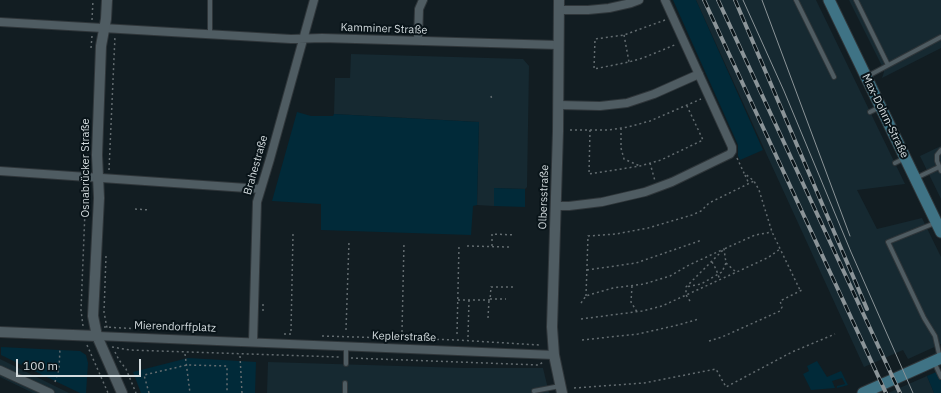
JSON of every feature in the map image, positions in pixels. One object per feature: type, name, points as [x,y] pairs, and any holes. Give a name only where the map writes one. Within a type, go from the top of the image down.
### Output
[{"type":"main road","name":"Max-Dohrn-Straße","points":[[829,0],[880,107],[900,160],[915,179],[939,227]]},
{"type":"main road","points":[[863,393],[938,359]]},
{"type":"street","name":"Osnabrücker Straße","points":[[97,336],[93,313],[99,198],[97,155],[101,46],[106,19],[107,0]]},
{"type":"street","name":"Brahestraße","points":[[253,342],[257,202],[314,0]]},
{"type":"street","points":[[418,41],[419,9],[423,0]]},
{"type":"street","points":[[559,5],[588,10],[609,8],[639,0]]},
{"type":"street","points":[[555,206],[602,202],[645,192],[672,182],[730,154],[732,151],[732,147],[665,0]]},
{"type":"street","name":"Olbersstraße","points":[[559,5],[552,327],[554,355],[561,389]]},
{"type":"street","name":"Kamminer Straße","points":[[0,22],[104,27],[210,35],[304,39],[322,38],[558,45]]},
{"type":"street","points":[[558,105],[600,106],[627,103],[654,94],[699,74]]},
{"type":"street","points":[[0,171],[261,189]]},
{"type":"street","name":"Mierendorffplatz","points":[[0,332],[253,342]]},
{"type":"street","points":[[97,336],[122,393]]},
{"type":"street","name":"Keplerstraße","points":[[253,342],[554,355]]},
{"type":"street","points":[[0,370],[50,393]]},
{"type":"lane","points":[[210,0],[210,35]]},
{"type":"lane","points":[[796,0],[834,77]]},
{"type":"lane","points":[[856,0],[888,65]]},
{"type":"lane","points":[[866,77],[941,37]]},
{"type":"lane","points":[[870,112],[880,107]]},
{"type":"lane","points":[[915,179],[940,169],[937,161],[937,155],[941,150]]},
{"type":"lane","points":[[939,227],[888,242],[924,318],[935,336],[941,377]]},
{"type":"lane","points":[[346,346],[346,364]]},
{"type":"lane","points":[[345,383],[345,393]]},
{"type":"lane","points":[[534,391],[561,389]]},
{"type":"path","points":[[92,13],[93,0]]},
{"type":"path","points":[[668,18],[624,35],[595,39],[594,69],[629,62],[650,55],[679,42]]},
{"type":"path","points":[[624,35],[629,62]]},
{"type":"path","points":[[110,158],[115,43]]},
{"type":"path","points":[[491,96],[492,100]]},
{"type":"path","points":[[570,130],[609,130],[621,128],[650,121],[704,98]]},
{"type":"path","points":[[590,130],[589,174],[640,166],[661,160],[703,140],[687,106]]},
{"type":"path","points":[[621,128],[621,148],[624,159],[640,166]]},
{"type":"path","points":[[737,158],[749,184]]},
{"type":"path","points":[[650,163],[655,181]]},
{"type":"path","points":[[744,173],[754,181],[759,190],[772,232],[800,290]]},
{"type":"path","points":[[581,303],[586,296],[588,236],[616,234],[648,228],[692,215],[701,211],[709,203],[745,187],[754,181]]},
{"type":"path","points":[[81,314],[86,196]]},
{"type":"path","points":[[135,209],[149,210]]},
{"type":"path","points":[[586,296],[613,288],[644,284],[670,276],[689,265],[755,235],[772,232]]},
{"type":"path","points":[[291,331],[293,234]]},
{"type":"path","points":[[492,246],[492,234],[515,234]]},
{"type":"path","points":[[587,270],[636,263],[702,240]]},
{"type":"path","points":[[346,330],[349,241]]},
{"type":"path","points":[[402,332],[404,242]]},
{"type":"path","points":[[457,334],[459,245]]},
{"type":"path","points":[[467,246],[509,247]]},
{"type":"path","points":[[105,323],[106,249]]},
{"type":"path","points":[[690,301],[686,295],[686,286],[724,249]]},
{"type":"path","points":[[686,286],[701,284],[722,272],[726,263],[724,249]]},
{"type":"path","points":[[581,319],[637,312],[662,306],[769,257],[780,249]]},
{"type":"path","points":[[712,262],[720,280]]},
{"type":"path","points":[[726,263],[736,272]]},
{"type":"path","points":[[701,284],[702,288]]},
{"type":"path","points":[[632,286],[631,302],[637,312]]},
{"type":"path","points":[[488,318],[491,287],[513,287]]},
{"type":"path","points":[[709,341],[722,337],[780,311],[782,307],[780,301],[804,289]]},
{"type":"path","points":[[458,300],[506,299]]},
{"type":"path","points":[[468,337],[469,300]]},
{"type":"path","points":[[263,311],[264,301]]},
{"type":"path","points":[[582,340],[638,334],[699,319]]},
{"type":"path","points":[[294,334],[283,335],[296,336]]},
{"type":"path","points":[[574,388],[644,383],[716,369],[726,387],[792,352],[835,334]]},
{"type":"path","points":[[317,336],[533,344]]},
{"type":"path","points":[[55,382],[59,369],[60,348]]},
{"type":"path","points":[[119,348],[130,350],[532,364]]},
{"type":"path","points":[[115,353],[126,369],[136,393]]},
{"type":"path","points":[[185,354],[190,393]]},
{"type":"path","points":[[240,356],[242,393]]},
{"type":"path","points":[[92,358],[108,393]]},
{"type":"path","points":[[149,393],[144,375],[186,365],[227,366],[227,393]]},
{"type":"shaded area","points":[[673,0],[696,0],[763,150],[740,160],[738,156],[738,145]]},
{"type":"shaded area","points":[[696,0],[816,0],[905,184],[857,190],[877,229],[922,218],[941,257],[941,344],[908,359],[903,350],[864,367]]},
{"type":"shaded area","points":[[849,0],[941,0],[941,48],[882,78],[884,72],[883,68]]},
{"type":"shaded area","points":[[351,54],[523,59],[529,66],[527,187],[525,189],[495,188],[494,206],[477,205],[479,122],[334,114],[335,78],[350,78]]},
{"type":"shaded area","points":[[297,112],[311,116],[333,116],[334,114],[479,122],[477,205],[473,206],[471,235],[321,230],[321,204],[272,201]]},
{"type":"shaded area","points":[[941,146],[941,199],[920,156]]},
{"type":"shaded area","points":[[494,188],[525,189],[525,207],[494,206]]},
{"type":"shaded area","points":[[1,347],[80,351],[86,355],[88,363],[86,393],[80,393],[1,355]]},
{"type":"shaded area","points":[[188,358],[256,362],[255,393],[141,393],[133,372]]},
{"type":"shaded area","points":[[0,359],[69,393],[33,393],[0,377]]},
{"type":"shaded area","points":[[817,361],[827,377],[841,371],[848,385],[837,388],[837,386],[845,384],[842,378],[832,381],[835,388],[811,390],[803,374],[809,371],[807,366]]},
{"type":"shaded area","points":[[268,362],[465,368],[543,368],[549,393],[267,393]]},
{"type":"shaded area","points":[[941,370],[941,393],[934,393],[927,376]]},
{"type":"shaded area","points":[[927,376],[934,393],[888,393]]},
{"type":"tram line","points":[[743,0],[784,91],[851,252],[913,393]]},
{"type":"tram line","points":[[762,0],[850,236]]},
{"type":"railway","points":[[704,0],[886,393]]},
{"type":"railway","points":[[718,0],[900,393]]},
{"type":"railway","points":[[735,0],[867,309]]}]
